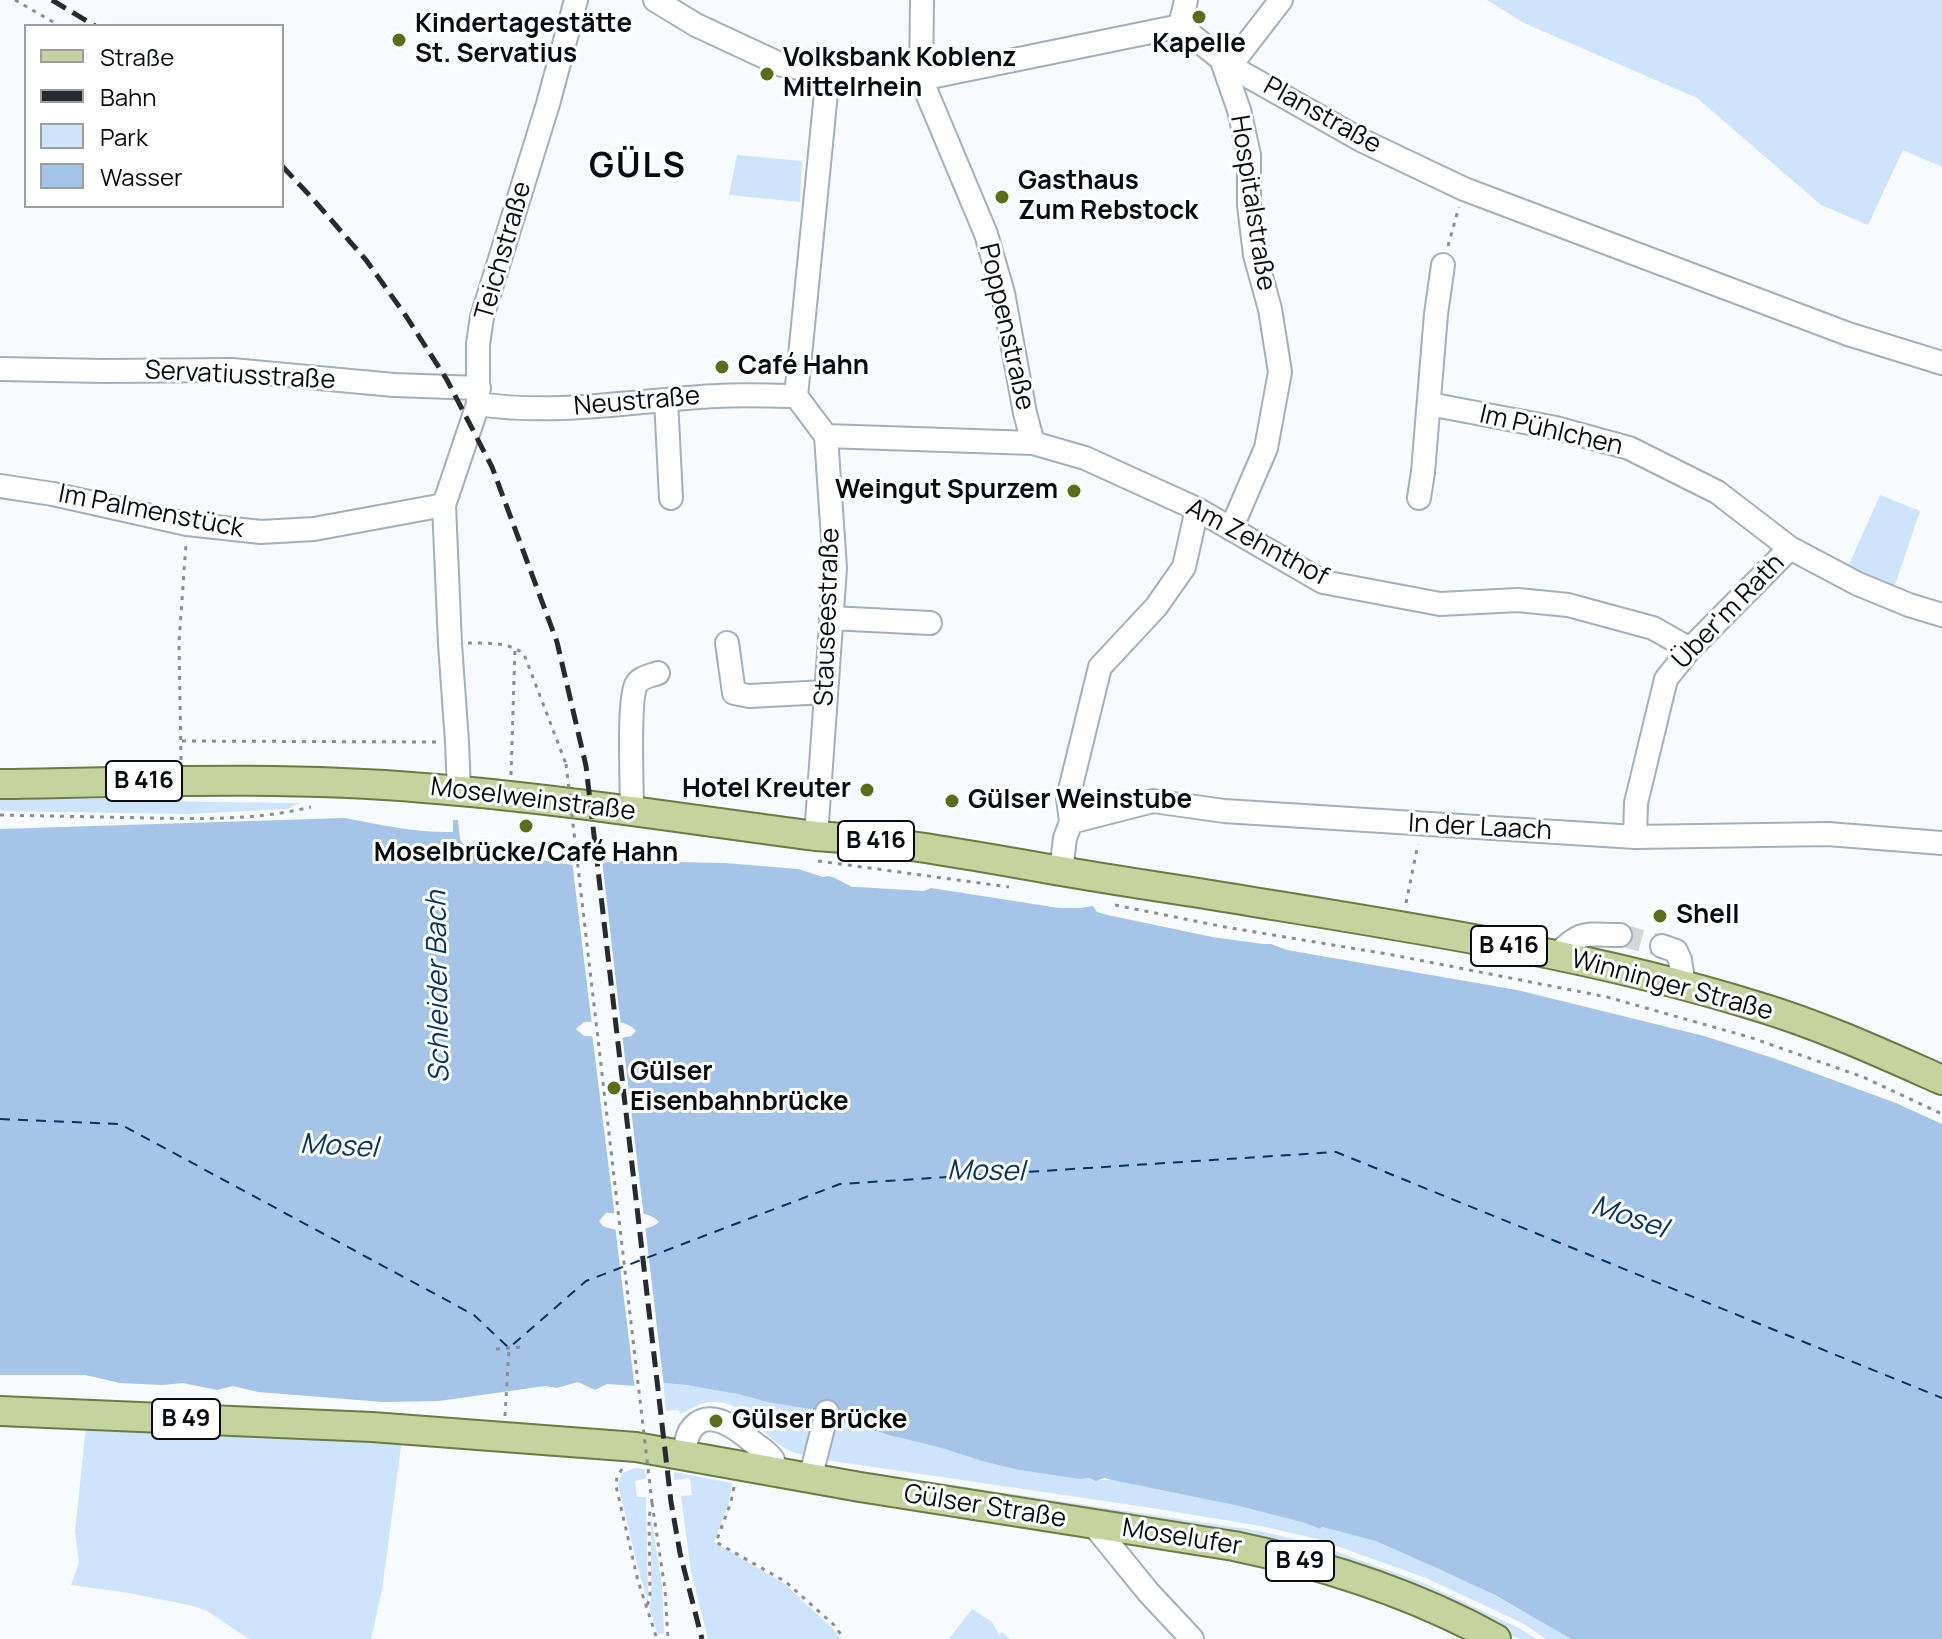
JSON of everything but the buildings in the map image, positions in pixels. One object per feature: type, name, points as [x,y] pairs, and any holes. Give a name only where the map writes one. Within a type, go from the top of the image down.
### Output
[{"type":"main road","name":"Moselweinstraße","points":[[0,784],[289,781],[510,795],[816,836],[936,848],[1061,871]]},
{"type":"main road","name":"Winninger Straße","points":[[1061,871],[1443,933],[1557,955],[1758,1007],[1875,1050],[1942,1080]]},
{"type":"main road","name":"Gülser Straße","points":[[0,1411],[372,1427],[636,1447],[810,1479],[1092,1523]]},
{"type":"main road","name":"Moselufer","points":[[1092,1523],[1234,1546],[1318,1566],[1405,1595],[1496,1639]]},
{"type":"street","name":"Teichstraße","points":[[459,791],[444,505],[478,396],[478,344],[482,317],[548,104],[576,0]]},
{"type":"street","points":[[655,0],[696,25],[782,65],[828,73],[921,79],[1180,26],[1186,0]]},
{"type":"street","points":[[921,79],[922,0]]},
{"type":"street","points":[[1226,63],[1281,0]]},
{"type":"street","name":"Planstraße","points":[[1180,26],[1226,63],[1361,140],[1464,189],[1848,334],[1942,363]]},
{"type":"street","name":"Hospitalstraße","points":[[1226,63],[1249,155],[1249,205],[1255,255],[1270,309],[1280,372],[1266,448],[1231,529]]},
{"type":"street","points":[[826,436],[796,396],[828,73]]},
{"type":"street","name":"Poppenstraße","points":[[921,79],[986,234],[1003,293],[1033,443]]},
{"type":"street","points":[[1419,498],[1443,265]]},
{"type":"street","name":"Servatiusstraße","points":[[0,369],[232,370],[478,396]]},
{"type":"street","name":"Neustraße","points":[[478,396],[498,407],[553,410],[719,395],[796,396]]},
{"type":"street","points":[[666,400],[671,498]]},
{"type":"street","name":"Im Pühlchen","points":[[1429,404],[1556,428],[1629,448],[1717,492],[1790,548]]},
{"type":"street","name":"Am Zehnthof","points":[[826,436],[1033,443],[1085,458],[1197,509],[1323,582],[1440,604],[1518,600],[1568,605],[1653,628],[1690,649]]},
{"type":"street","name":"Stauseestraße","points":[[816,836],[835,568],[826,436]]},
{"type":"street","name":"Im Palmenstück","points":[[0,486],[53,494],[187,524],[261,532],[301,530],[444,505]]},
{"type":"street","points":[[1061,871],[1065,838],[1071,822],[1068,798],[1100,667],[1156,607],[1184,567],[1197,509]]},
{"type":"street","name":"Über'm Rath","points":[[1635,837],[1636,803],[1666,679],[1690,649],[1790,548],[1858,584],[1942,615]]},
{"type":"street","points":[[831,618],[930,623]]},
{"type":"street","points":[[727,643],[734,693],[749,696],[826,692]]},
{"type":"street","points":[[632,811],[632,709],[635,687],[639,680],[658,673]]},
{"type":"street","name":"In der Laach","points":[[1071,822],[1153,801],[1224,811],[1635,837],[1828,834],[1942,843]]},
{"type":"street","points":[[1557,955],[1580,935],[1620,935]]},
{"type":"street","points":[[1662,946],[1676,951],[1684,986]]},
{"type":"street","points":[[810,1479],[827,1412]]},
{"type":"street","points":[[683,1456],[688,1434],[695,1426],[705,1421],[722,1421],[738,1429],[767,1453],[773,1461],[774,1472]]},
{"type":"street","name":"Gülser Straße","points":[[1092,1523],[1149,1593],[1192,1639]]},
{"type":"path","points":[[15,0],[57,24]]},
{"type":"path","points":[[1443,265],[1464,189]]},
{"type":"path","points":[[180,781],[179,642],[187,524]]},
{"type":"path","points":[[465,644],[515,647],[524,654],[566,764],[652,1503],[663,1573],[668,1639]]},
{"type":"path","points":[[511,776],[515,647]]},
{"type":"path","points":[[182,741],[457,742]]},
{"type":"path","points":[[0,815],[189,819],[288,813],[322,804]]},
{"type":"path","points":[[1404,912],[1422,825]]},
{"type":"path","points":[[852,866],[1014,888]]},
{"type":"path","points":[[1103,903],[1607,997],[1749,1037],[1863,1077],[1942,1114]]},
{"type":"path","points":[[496,1349],[522,1347]]},
{"type":"path","points":[[506,1404],[509,1348]]},
{"type":"path","points":[[627,1465],[618,1473],[616,1486],[638,1581],[657,1639]]},
{"type":"path","points":[[736,1481],[716,1542],[786,1582],[834,1625],[844,1639]]},
{"type":"path","points":[[646,1605],[650,1599],[649,1518],[652,1503]]},
{"type":"green space","points":[[1487,0],[1942,0],[1942,167],[1903,150],[1868,225],[1821,205],[1697,98],[1524,23]]},
{"type":"green space","points":[[737,155],[802,161],[800,202],[729,195]]},
{"type":"green space","points":[[1880,495],[1920,511],[1895,585],[1848,567]]},
{"type":"green space","points":[[0,799],[300,803],[288,809],[189,814],[0,811]]},
{"type":"green space","points":[[663,1383],[721,1391],[817,1411],[804,1455],[786,1449],[742,1411],[721,1402],[695,1406],[681,1414],[678,1410],[666,1411]]},
{"type":"green space","points":[[841,1421],[849,1427],[866,1428],[1019,1470],[1079,1479],[1112,1480],[1239,1506],[1320,1529],[1370,1539],[1451,1573],[1571,1639],[1546,1639],[1524,1624],[1426,1578],[1317,1539],[1261,1526],[1145,1507],[826,1460],[833,1435]]},
{"type":"green space","points":[[86,1426],[402,1440],[382,1590],[371,1639],[249,1639],[207,1611],[193,1606],[71,1585],[79,1563],[75,1531]]},
{"type":"green space","points":[[825,1466],[1260,1531],[1315,1544],[1421,1582],[1536,1639],[1519,1639],[1418,1589],[827,1472]]},
{"type":"green space","points":[[635,1468],[645,1469],[646,1478],[635,1481],[637,1497],[646,1497],[648,1601],[618,1484],[622,1473]]},
{"type":"green space","points":[[674,1472],[732,1483],[729,1502],[714,1542],[785,1584],[841,1639],[708,1639],[691,1572],[681,1496],[692,1495],[690,1478],[674,1480]]},
{"type":"green space","points":[[651,1516],[662,1585],[664,1633],[658,1635],[649,1607]]},
{"type":"green space","points":[[972,1609],[992,1622],[999,1635],[1002,1632],[1010,1639],[949,1639]]},
{"type":"water","points":[[345,818],[412,830],[453,832],[453,820],[458,820],[460,839],[466,848],[508,859],[573,865],[622,861],[725,863],[798,869],[833,877],[852,887],[924,891],[931,888],[1059,908],[1093,906],[1103,914],[1212,937],[1271,944],[1287,950],[1517,990],[1704,1036],[1896,1103],[1942,1124],[1942,1639],[1571,1639],[1495,1595],[1376,1541],[1239,1506],[1104,1478],[1096,1481],[1019,1470],[866,1428],[849,1427],[827,1412],[686,1385],[607,1384],[595,1390],[578,1382],[557,1388],[545,1386],[439,1401],[383,1402],[258,1392],[233,1386],[217,1390],[183,1383],[120,1383],[85,1375],[0,1375],[0,829]],"holes":[[[584,1022],[619,1022],[636,1031],[631,1036],[621,1038],[584,1036],[576,1029]],[[606,1213],[648,1215],[659,1222],[643,1229],[615,1229],[599,1221]]]},
{"type":"pier","points":[[602,859],[621,1026],[592,1026],[572,861]]},
{"type":"pier","points":[[592,1033],[622,1033],[644,1218],[615,1218]]},
{"type":"pier","points":[[615,1225],[645,1225],[664,1387],[635,1390]]},
{"type":"ferry route","points":[[0,1119],[120,1124],[474,1315],[509,1348],[586,1281],[840,1184],[1336,1152],[1942,1398]]},
{"type":"tunnel","points":[[1620,935],[1662,946]]},
{"type":"railway","points":[[52,0],[92,24]]},
{"type":"railway","points":[[284,168],[366,260],[447,380],[492,467],[557,642],[586,766],[671,1502],[680,1553],[702,1639]]},
{"type":"place","name":"Kapelle","points":[[1199,17]]},
{"type":"place","name":"Kindertagestätte St. Servatius","points":[[399,40]]},
{"type":"place","name":"Volksbank Koblenz Mittelrhein","points":[[767,74]]},
{"type":"place","name":"Gasthaus Zum Rebstock","points":[[1002,197]]},
{"type":"place","name":"Café Hahn","points":[[722,367]]},
{"type":"place","name":"Weingut Spurzem","points":[[1074,491]]},
{"type":"place","name":"Hotel Kreuter","points":[[867,790]]},
{"type":"place","name":"Gülser Weinstube","points":[[952,801]]},
{"type":"place","name":"Moselbrücke/Café Hahn","points":[[526,826]]},
{"type":"place","name":"Shell","points":[[1660,916]]},
{"type":"place","name":"Gülser Eisenbahnbrücke","points":[[614,1088]]},
{"type":"place","name":"Gülser Brücke","points":[[716,1421]]},
{"type":"district","name":"GÜLS","points":[[638,167]]},
{"type":"water label","name":"Schleider Bach","points":[[439,987]]},
{"type":"water label","name":"Mosel","points":[[339,1147]]},
{"type":"water label","name":"Mosel","points":[[986,1172]]},
{"type":"water label","name":"Mosel","points":[[1629,1218]]}]
